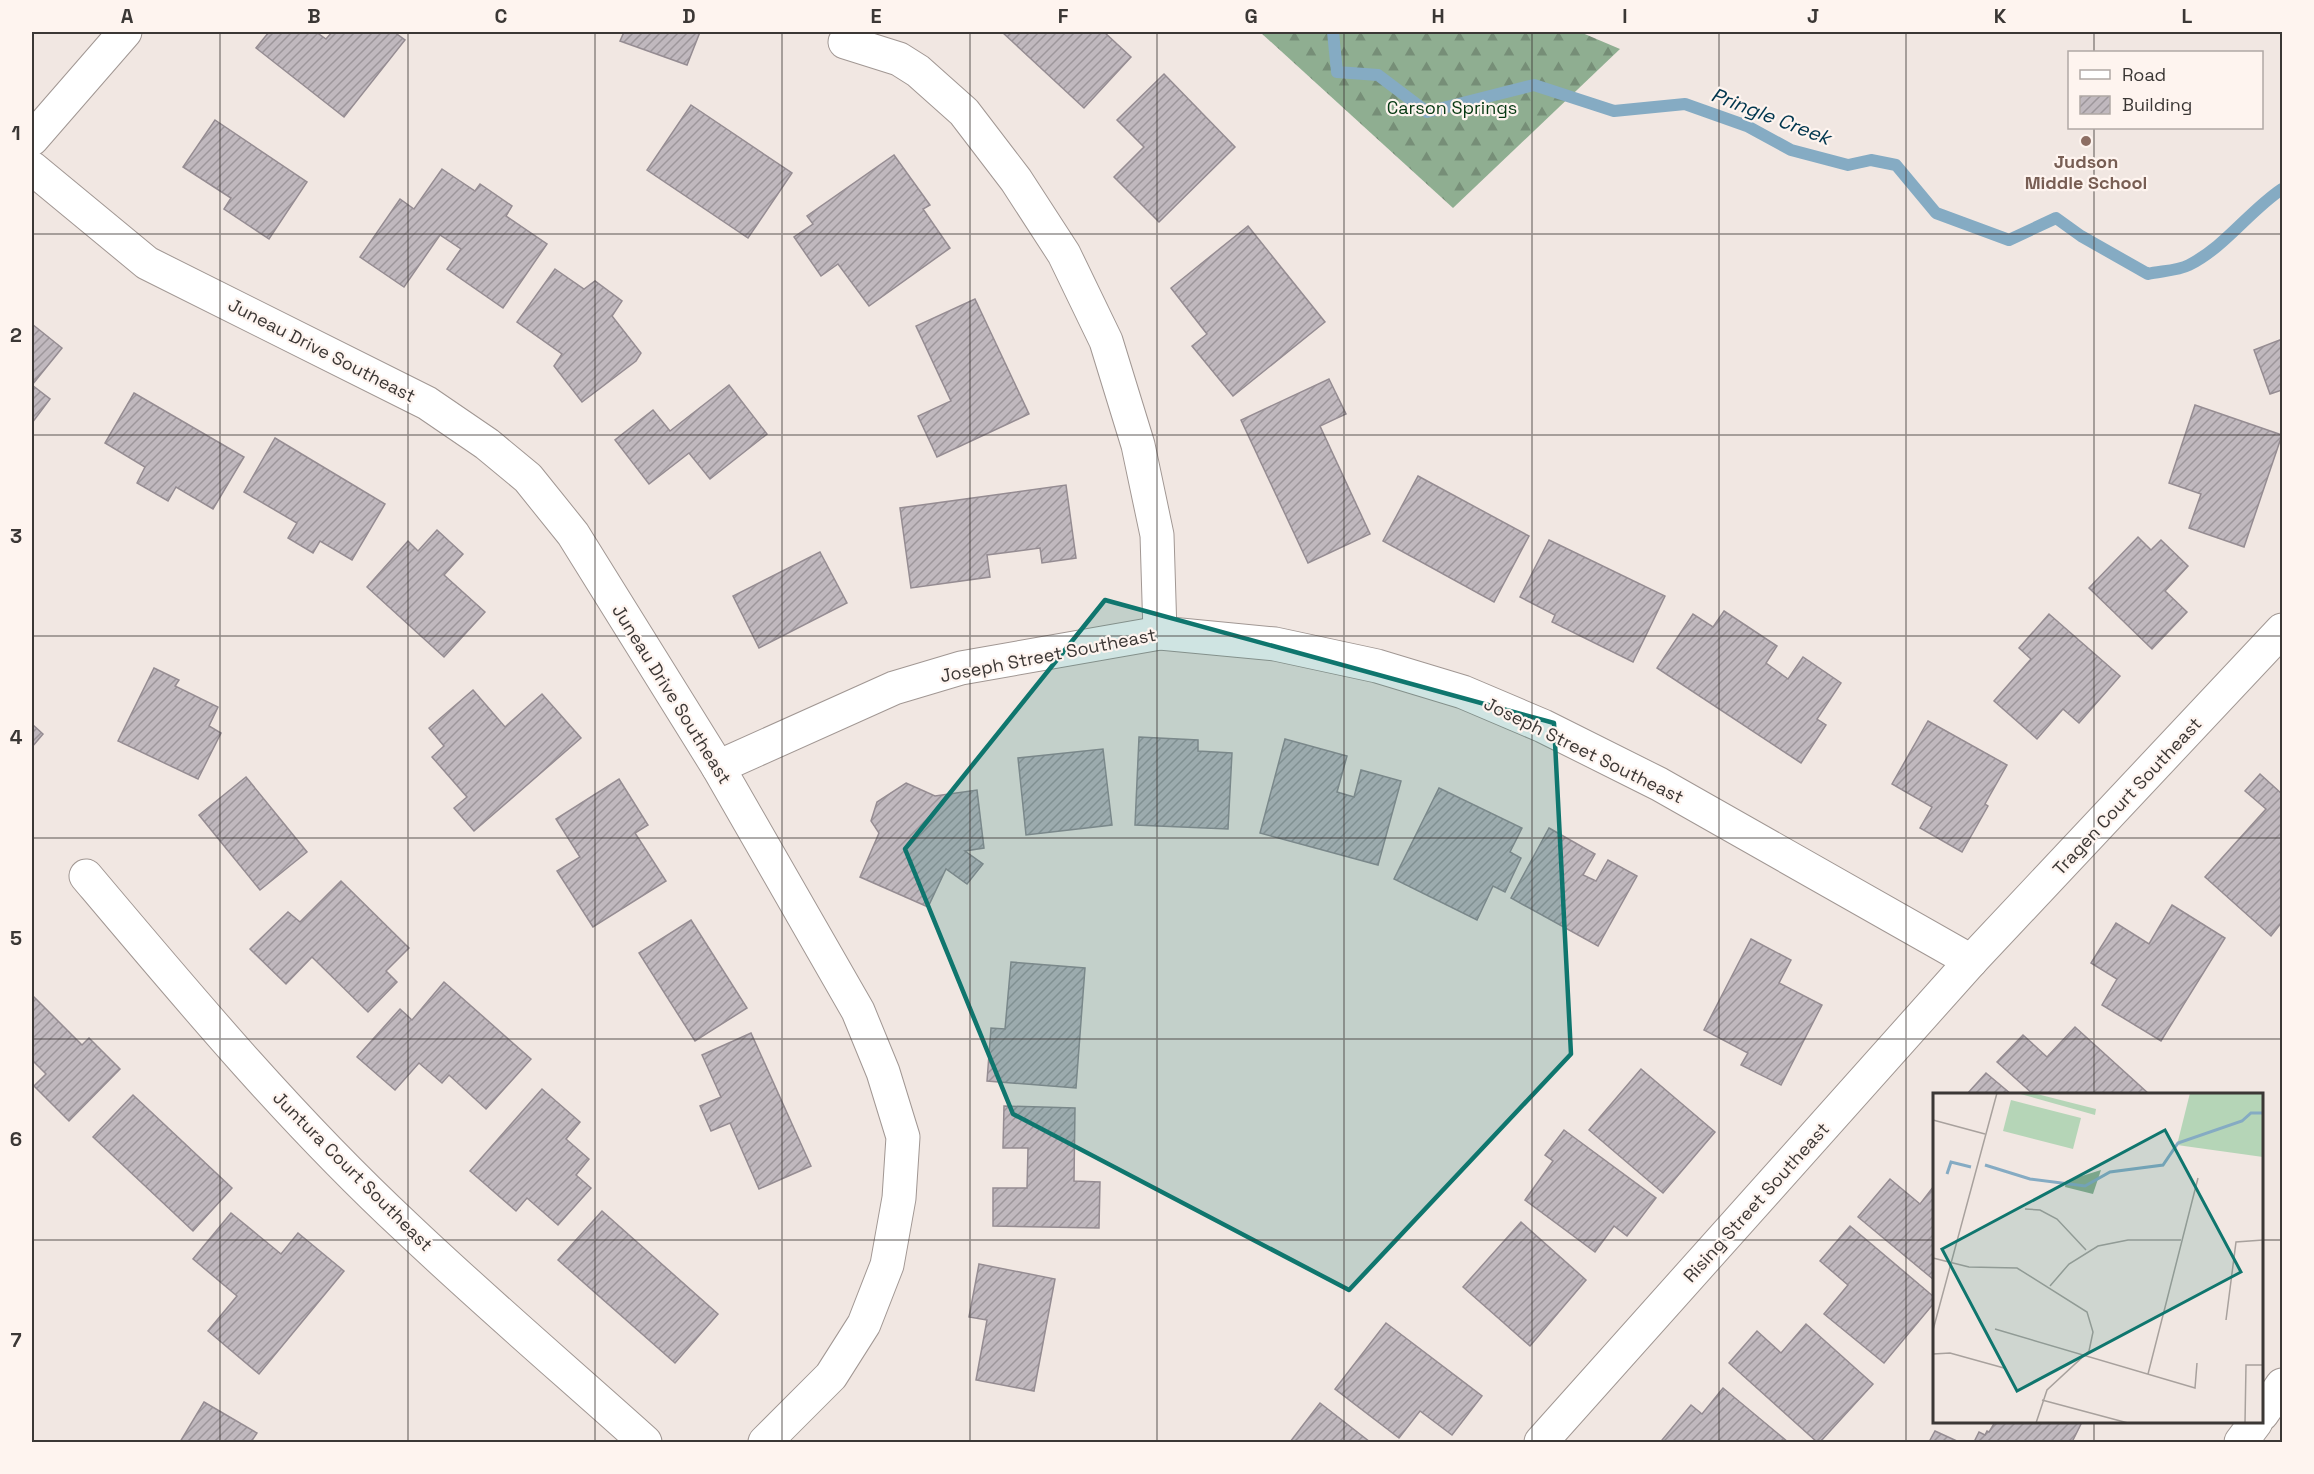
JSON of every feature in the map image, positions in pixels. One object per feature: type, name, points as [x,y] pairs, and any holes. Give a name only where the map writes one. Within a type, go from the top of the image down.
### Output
[{"type":"street","points":[[32,140],[124,32]]},
{"type":"street","points":[[845,42],[899,59],[918,71],[964,112],[1016,180],[1064,254],[1106,341],[1138,445],[1157,535],[1160,633]]},
{"type":"street","name":"Juneau Drive Southeast","points":[[32,168],[147,263],[427,403],[487,444],[528,478],[573,534],[718,767],[858,1011],[883,1072],[903,1137],[899,1198],[887,1265],[864,1324],[831,1376],[765,1443]]},
{"type":"street","name":"Tragen Court Southeast","points":[[1971,962],[2283,630]]},
{"type":"street","name":"Joseph Street Southeast","points":[[718,767],[894,688],[950,671],[1160,633],[1275,644],[1377,666],[1463,692],[1543,726],[1659,784],[1971,962]]},
{"type":"street","name":"Juntura Court Southeast","points":[[86,876],[231,1047],[329,1150],[405,1227],[645,1443]]},
{"type":"street","name":"Rising Street Southeast","points":[[1541,1443],[1971,962]]},
{"type":"street","points":[[2263,1413],[2283,1385]]},
{"type":"street","points":[[2241,1443],[2255,1423]]},
{"type":"highlighted area","points":[[1105,600],[1554,723],[1571,1054],[1349,1290],[1013,1114],[905,849]]},
{"type":"green space","name":"Carson Springs","points":[[1260,32],[1580,32],[1620,49],[1453,208]]},
{"type":"building","points":[[269,32],[316,32],[326,39],[332,32],[394,32],[405,40],[344,117],[256,48]]},
{"type":"building","points":[[624,32],[700,32],[687,65],[620,41]]},
{"type":"building","points":[[1002,32],[1104,32],[1131,57],[1084,108]]},
{"type":"building","points":[[1164,74],[1235,147],[1159,222],[1114,177],[1144,147],[1117,120]]},
{"type":"building","points":[[691,105],[792,173],[748,238],[647,170]]},
{"type":"building","points":[[215,120],[307,182],[269,239],[224,209],[231,198],[183,167]]},
{"type":"building","points":[[894,155],[930,205],[923,209],[950,248],[869,306],[838,264],[821,276],[794,237],[813,224],[807,216]]},
{"type":"building","points":[[442,169],[475,191],[480,184],[512,206],[506,216],[547,244],[503,308],[447,269],[461,249],[440,235],[404,287],[360,257],[400,199],[414,209]]},
{"type":"building","points":[[1248,226],[1325,322],[1233,396],[1192,346],[1207,334],[1171,288]]},
{"type":"building","points":[[555,269],[584,289],[595,281],[622,301],[612,316],[641,353],[636,361],[582,402],[554,366],[562,354],[517,322]]},
{"type":"building","points":[[975,299],[1029,414],[937,457],[918,416],[951,401],[916,326]]},
{"type":"building","points":[[32,324],[62,348],[32,385]]},
{"type":"building","points":[[2282,339],[2282,390],[2270,394],[2254,350]]},
{"type":"building","points":[[1329,379],[1346,414],[1320,426],[1370,534],[1308,563],[1241,420]]},
{"type":"building","points":[[32,385],[50,399],[32,423]]},
{"type":"building","points":[[729,385],[767,434],[710,479],[689,453],[649,484],[615,440],[653,410],[670,431]]},
{"type":"building","points":[[134,393],[244,457],[213,509],[176,487],[168,501],[137,483],[145,467],[105,443]]},
{"type":"building","points":[[2195,405],[2282,435],[2244,547],[2189,528],[2201,494],[2169,483]]},
{"type":"building","points":[[275,438],[385,504],[352,560],[320,541],[313,553],[288,538],[297,523],[244,492]]},
{"type":"building","points":[[1418,476],[1529,536],[1494,602],[1383,541]]},
{"type":"building","points":[[1066,485],[1076,558],[1042,563],[1040,548],[987,555],[990,577],[911,588],[900,508]]},
{"type":"building","points":[[437,530],[463,554],[444,575],[485,612],[444,657],[367,587],[408,541],[418,551]]},
{"type":"building","points":[[2138,537],[2151,550],[2161,540],[2188,566],[2165,591],[2187,612],[2152,649],[2089,588]]},
{"type":"building","points":[[1549,540],[1665,596],[1633,662],[1552,622],[1555,615],[1520,597]]},
{"type":"building","points":[[820,552],[847,603],[759,648],[733,596]]},
{"type":"building","points":[[1724,611],[1777,646],[1766,663],[1788,679],[1803,657],[1841,683],[1817,719],[1826,725],[1801,763],[1657,668],[1693,614],[1713,627]]},
{"type":"building","points":[[2049,614],[2120,676],[2079,723],[2063,709],[2037,739],[1994,701],[2031,659],[2019,648]]},
{"type":"building","points":[[154,668],[179,680],[175,686],[218,707],[209,726],[221,733],[198,779],[118,741]]},
{"type":"building","points":[[473,690],[505,727],[542,694],[581,738],[474,831],[454,808],[467,797],[432,757],[444,746],[429,728]]},
{"type":"building","points":[[1928,721],[2007,765],[1985,804],[1988,806],[1962,852],[1920,828],[1932,807],[1892,784]]},
{"type":"building","points":[[32,724],[43,734],[32,747]]},
{"type":"building","points":[[1139,737],[1198,740],[1198,751],[1232,753],[1228,829],[1135,825]]},
{"type":"building","points":[[1285,739],[1347,756],[1337,792],[1354,797],[1361,770],[1401,781],[1378,865],[1260,833]]},
{"type":"building","points":[[1103,749],[1112,825],[1026,835],[1018,758]]},
{"type":"building","points":[[2260,774],[2282,794],[2282,922],[2271,936],[2205,877],[2266,809],[2245,791]]},
{"type":"building","points":[[246,777],[307,852],[260,890],[199,815]]},
{"type":"building","points":[[619,779],[648,825],[635,833],[666,881],[593,927],[557,871],[580,857],[556,819]]},
{"type":"building","points":[[906,783],[935,796],[977,790],[984,848],[965,851],[983,864],[967,884],[946,869],[928,907],[860,877],[879,833],[871,821],[877,802]]},
{"type":"building","points":[[1439,788],[1522,828],[1510,852],[1521,858],[1505,892],[1493,886],[1477,920],[1394,879]]},
{"type":"building","points":[[1549,828],[1595,854],[1583,875],[1596,881],[1608,860],[1637,876],[1598,946],[1511,898]]},
{"type":"building","points":[[341,881],[409,948],[386,971],[397,982],[368,1012],[312,957],[286,984],[250,949],[288,912],[300,922]]},
{"type":"building","points":[[2172,905],[2225,938],[2161,1041],[2102,1005],[2117,979],[2091,963],[2116,923],[2149,944]]},
{"type":"building","points":[[691,920],[747,1008],[695,1041],[639,953]]},
{"type":"building","points":[[1751,939],[1791,960],[1779,983],[1822,1005],[1781,1085],[1741,1065],[1748,1053],[1704,1030]]},
{"type":"building","points":[[1011,962],[1085,968],[1076,1088],[987,1081],[991,1028],[1005,1029]]},
{"type":"building","points":[[444,982],[531,1059],[486,1109],[449,1075],[442,1083],[419,1063],[395,1090],[357,1057],[400,1009],[412,1020]]},
{"type":"building","points":[[32,995],[82,1045],[89,1038],[120,1069],[69,1121],[34,1086],[46,1074],[32,1060]]},
{"type":"building","points":[[2075,1027],[2148,1093],[2032,1093],[1997,1062],[2023,1035],[2047,1057]]},
{"type":"building","points":[[751,1033],[811,1166],[759,1189],[730,1123],[711,1131],[700,1106],[721,1097],[702,1055]]},
{"type":"building","points":[[1641,1069],[1715,1132],[1663,1193],[1589,1130]]},
{"type":"building","points":[[1986,1073],[2010,1093],[1968,1093]]},
{"type":"building","points":[[542,1089],[580,1122],[566,1139],[589,1159],[576,1175],[591,1188],[558,1225],[527,1198],[516,1211],[470,1171]]},
{"type":"building","points":[[133,1095],[232,1188],[193,1231],[93,1137]]},
{"type":"building","points":[[1004,1106],[1075,1108],[1074,1181],[1100,1182],[1099,1228],[993,1226],[993,1188],[1027,1188],[1028,1148],[1003,1148]]},
{"type":"building","points":[[1564,1130],[1656,1198],[1627,1236],[1614,1226],[1595,1252],[1525,1200],[1553,1161],[1545,1155]]},
{"type":"building","points":[[1890,1179],[1920,1204],[1933,1187],[1933,1279],[1858,1217]]},
{"type":"building","points":[[602,1211],[718,1314],[675,1363],[558,1260]]},
{"type":"building","points":[[231,1213],[281,1254],[298,1233],[344,1271],[259,1374],[208,1331],[237,1296],[193,1259]]},
{"type":"building","points":[[1521,1222],[1586,1280],[1530,1346],[1463,1287]]},
{"type":"building","points":[[1850,1226],[1933,1296],[1933,1304],[1884,1363],[1824,1314],[1848,1285],[1820,1261]]},
{"type":"building","points":[[979,1264],[1055,1279],[1034,1391],[976,1380],[987,1320],[969,1317]]},
{"type":"building","points":[[1386,1323],[1482,1396],[1452,1435],[1420,1411],[1399,1438],[1335,1389]]},
{"type":"building","points":[[1806,1324],[1873,1384],[1820,1442],[1817,1442],[1729,1363],[1757,1331],[1781,1353]]},
{"type":"building","points":[[1723,1388],[1788,1442],[1665,1442],[1662,1440],[1691,1405],[1702,1414]]},
{"type":"building","points":[[204,1402],[257,1433],[251,1442],[180,1442]]},
{"type":"building","points":[[1320,1403],[1370,1442],[1290,1442]]},
{"type":"building","points":[[1994,1423],[2082,1423],[2072,1442],[1974,1442],[1979,1432],[1985,1435],[1987,1431],[1989,1432]]},
{"type":"building","points":[[1935,1431],[1959,1442],[1929,1442]]},
{"type":"waterway","name":"Pringle Creek","points":[[1333,32],[1337,72],[1378,75],[1427,112],[1534,85],[1614,111],[1685,104],[1747,126],[1791,150],[1848,165],[1871,160],[1896,165],[1936,213],[2009,240],[2056,218],[2081,236],[2148,274],[2184,267],[2202,257],[2226,239],[2282,189]]},
{"type":"place","name":"Judson Middle School","points":[[2086,141]]}]
